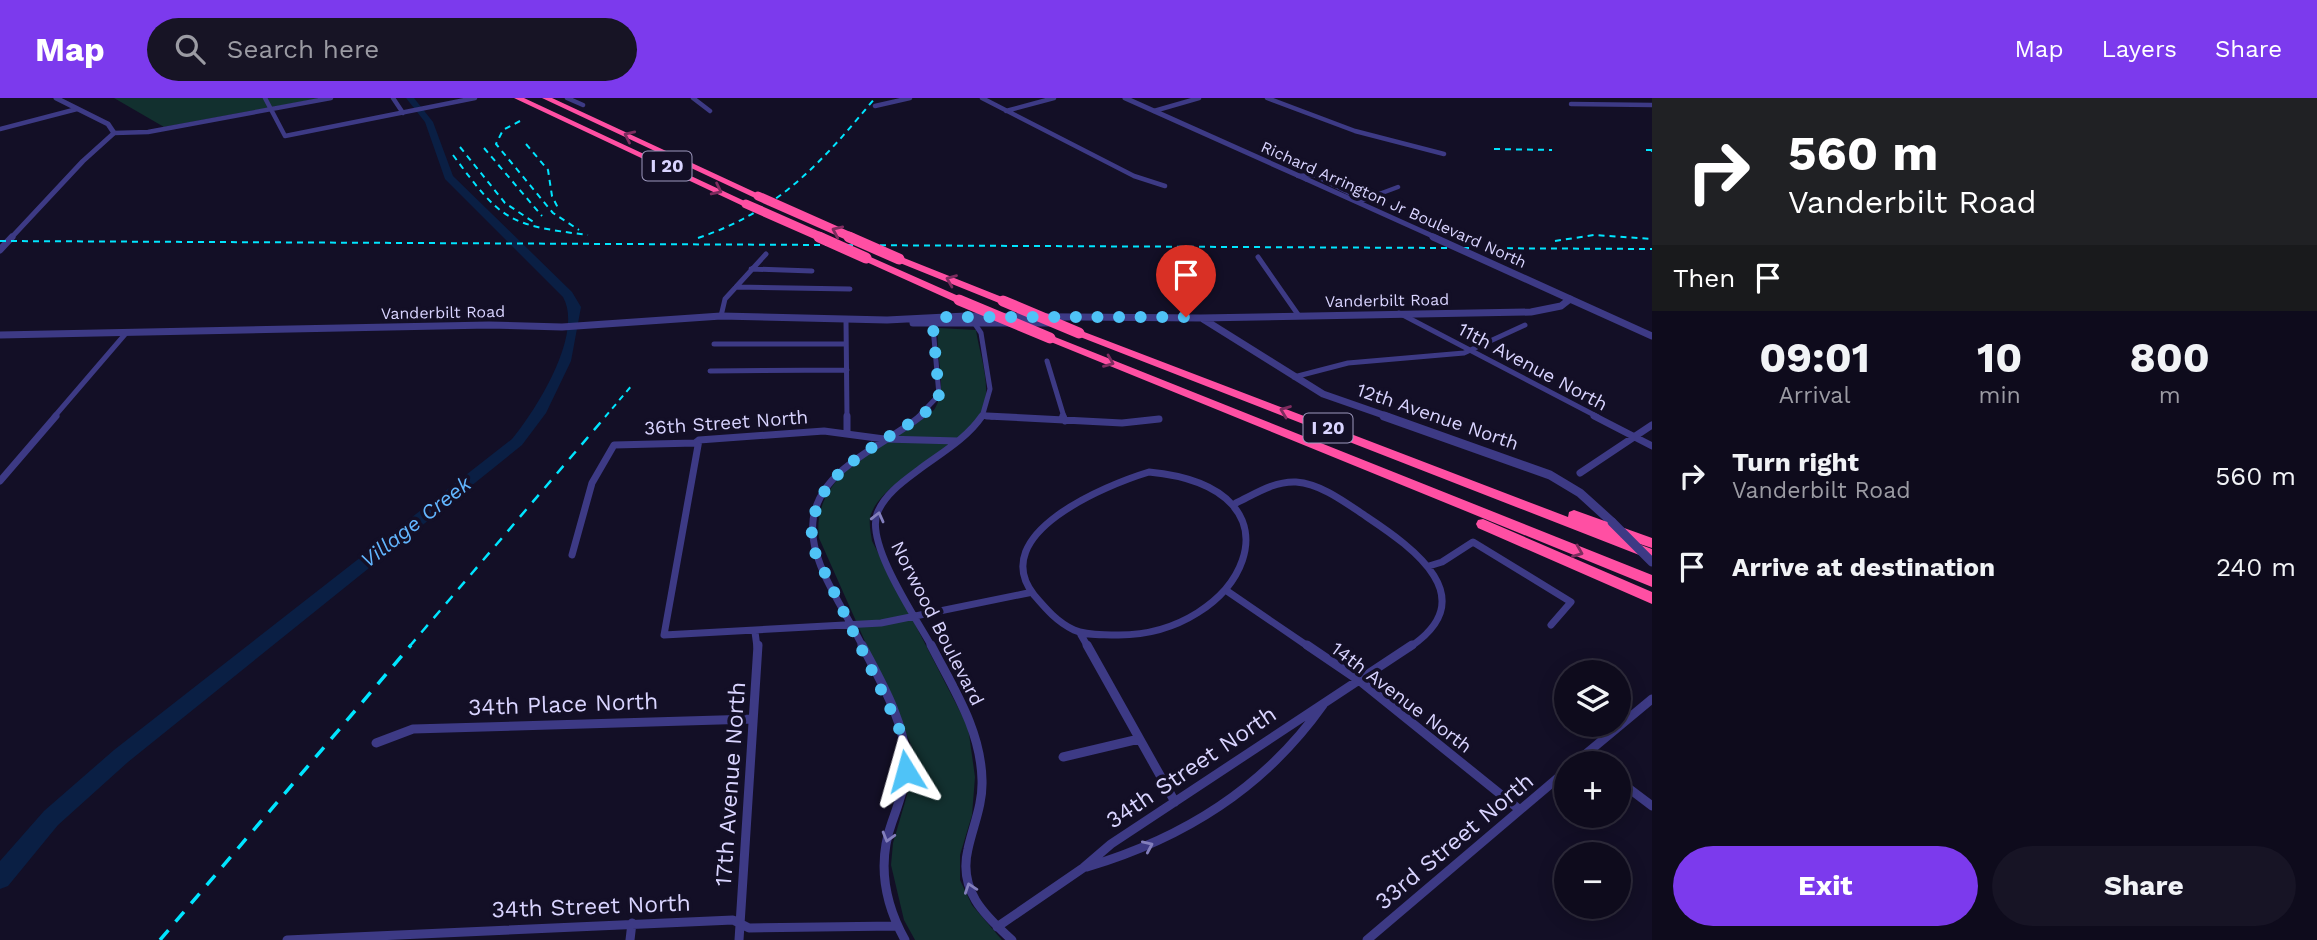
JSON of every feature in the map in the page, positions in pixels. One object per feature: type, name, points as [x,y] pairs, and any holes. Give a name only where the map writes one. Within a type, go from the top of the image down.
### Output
[{"type":"highway","name":"I 20","points":[[518,98],[959,300],[1333,455],[1652,582]]},
{"type":"highway","name":"I 20","points":[[546,98],[899,259],[1652,555]]},
{"type":"highway","points":[[1355,438],[1652,543]]},
{"type":"highway","points":[[1333,455],[1652,597]]},
{"type":"street","points":[[56,98],[108,124],[114,133]]},
{"type":"street","points":[[265,98],[285,136],[475,98]]},
{"type":"street","points":[[0,250],[83,160],[114,133],[148,132],[331,98]]},
{"type":"street","points":[[393,98],[405,112]]},
{"type":"street","points":[[567,98],[583,105]]},
{"type":"street","points":[[694,98],[710,111]]},
{"type":"street","points":[[875,106],[910,98]]},
{"type":"street","points":[[982,98],[1134,176],[1165,186]]},
{"type":"street","points":[[1006,111],[1055,98]]},
{"type":"street","name":"Richard Arrington Jr Boulevard North","points":[[1125,98],[1652,335]]},
{"type":"street","points":[[1154,111],[1199,98]]},
{"type":"street","points":[[1268,98],[1355,131],[1444,154]]},
{"type":"street","points":[[1571,104],[1652,105]]},
{"type":"street","points":[[0,129],[77,110]]},
{"type":"street","points":[[1298,176],[1314,175],[1363,200],[1398,187]]},
{"type":"street","points":[[721,316],[725,299],[765,254]]},
{"type":"street","points":[[1258,257],[1299,316]]},
{"type":"street","points":[[751,270],[812,271]]},
{"type":"street","points":[[736,287],[850,289]]},
{"type":"street","name":"Vanderbilt Road","points":[[887,320],[934,324],[997,324],[1531,312],[1561,306],[1570,299]]},
{"type":"street","name":"11th Avenue North","points":[[1399,313],[1652,446]]},
{"type":"street","name":"Vanderbilt Road","points":[[0,335],[489,325],[562,327],[721,316],[846,320],[967,316],[1201,318]]},
{"type":"street","points":[[967,316],[977,324],[982,336],[990,395],[985,415],[1122,423],[1160,419]]},
{"type":"street","points":[[905,940],[896,926],[884,870],[884,846],[906,771],[905,748],[898,725],[853,626],[812,546],[810,524],[818,498],[841,470],[926,412],[939,395],[933,334],[934,324],[942,317]]},
{"type":"street","name":"12th Avenue North","points":[[1201,318],[1294,377],[1343,402],[1550,475],[1580,493],[1652,562]]},
{"type":"street","points":[[846,320],[847,432]]},
{"type":"street","points":[[905,322],[921,326],[933,334]]},
{"type":"street","points":[[982,336],[988,327],[997,324]]},
{"type":"street","points":[[1294,377],[1348,363],[1471,351],[1525,325]]},
{"type":"street","points":[[0,481],[127,332]]},
{"type":"street","points":[[714,344],[846,344]]},
{"type":"street","points":[[1047,361],[1065,421]]},
{"type":"street","points":[[710,371],[846,370]]},
{"type":"street","name":"Norwood Boulevard","points":[[985,415],[959,441],[884,499],[876,516],[875,535],[962,701],[977,740],[982,780],[978,815],[967,851],[966,878],[972,896],[997,927],[1012,940]]},
{"type":"street","points":[[1580,473],[1652,425]]},
{"type":"street","name":"36th Street North","points":[[572,555],[589,488],[601,461],[614,445],[695,443],[699,440],[847,432],[884,439],[959,441]]},
{"type":"street","points":[[699,440],[664,635],[853,626],[916,617],[1028,593]]},
{"type":"street","points":[[1081,635],[1146,633],[1198,612],[1227,591],[1240,567],[1247,544],[1246,530],[1236,503],[1200,480],[1176,473],[1149,472],[1119,480],[1083,496],[1050,520],[1035,537],[1024,559],[1023,574],[1028,593],[1047,612],[1081,635],[1175,802]]},
{"type":"street","points":[[1236,503],[1283,482],[1310,483],[1357,512],[1429,566],[1442,562],[1473,541],[1571,602],[1551,625]]},
{"type":"street","name":"34th Street North","points":[[997,927],[1083,867],[1111,844],[1291,722],[1324,705],[1429,635],[1439,624],[1442,599],[1429,566]]},
{"type":"street","name":"14th Avenue North","points":[[1227,591],[1360,681],[1520,810]]},
{"type":"street","name":"17th Avenue North","points":[[739,940],[758,638],[755,632]]},
{"type":"street","points":[[1589,751],[1652,699]]},
{"type":"street","name":"34th Street North","points":[[1083,867],[1117,859],[1153,844],[1221,804],[1282,757],[1324,705]]},
{"type":"street","name":"34th Place North","points":[[376,743],[413,729],[753,719]]},
{"type":"street","points":[[1063,757],[1139,739]]},
{"type":"street","name":"33rd Street North","points":[[1367,940],[1554,781]]},
{"type":"street","points":[[1631,790],[1652,806]]},
{"type":"street","name":"34th Street North","points":[[287,940],[733,920],[749,929],[896,926]]},
{"type":"street","points":[[630,940],[632,923]]},
{"type":"green space","points":[[114,98],[321,98],[164,127]]},
{"type":"green space","points":[[939,328],[976,330],[986,385],[982,412],[954,443],[896,484],[881,498],[871,514],[870,528],[872,541],[968,727],[975,777],[972,815],[960,855],[960,880],[972,905],[1002,940],[915,940],[904,920],[891,865],[893,843],[912,778],[912,747],[819,538],[820,515],[827,495],[840,477],[875,447],[934,410],[941,391]]},
{"type":"waterway","name":"Village Creek","points":[[0,878],[51,818],[121,756],[517,442],[549,396],[570,343],[575,307],[568,295],[448,177],[429,122],[410,98]]},
{"type":"railway","points":[[698,238],[727,227],[776,199],[817,163],[875,98]]},
{"type":"railway","points":[[520,121],[503,130],[496,144],[553,213],[579,230]]},
{"type":"railway","points":[[526,144],[548,170],[552,196],[559,210]]},
{"type":"railway","points":[[460,147],[505,203],[535,223]]},
{"type":"railway","points":[[484,148],[542,216]]},
{"type":"railway","points":[[1494,149],[1552,150]]},
{"type":"railway","points":[[1652,150],[1646,150],[1652,151]]},
{"type":"railway","points":[[453,155],[483,194],[508,216],[539,227],[588,235]]},
{"type":"railway","points":[[1555,241],[1594,235],[1652,239]]},
{"type":"railway","points":[[0,241],[1652,249]]},
{"type":"railway","points":[[605,417],[633,384]]},
{"type":"railway","points":[[409,647],[606,416]]},
{"type":"railway","points":[[160,940],[411,645]]},
{"type":"route","points":[[906,771],[905,748],[898,725],[853,626],[812,546],[810,524],[818,498],[841,470],[931,408],[939,395],[933,327],[942,317],[1186,317]]}]
